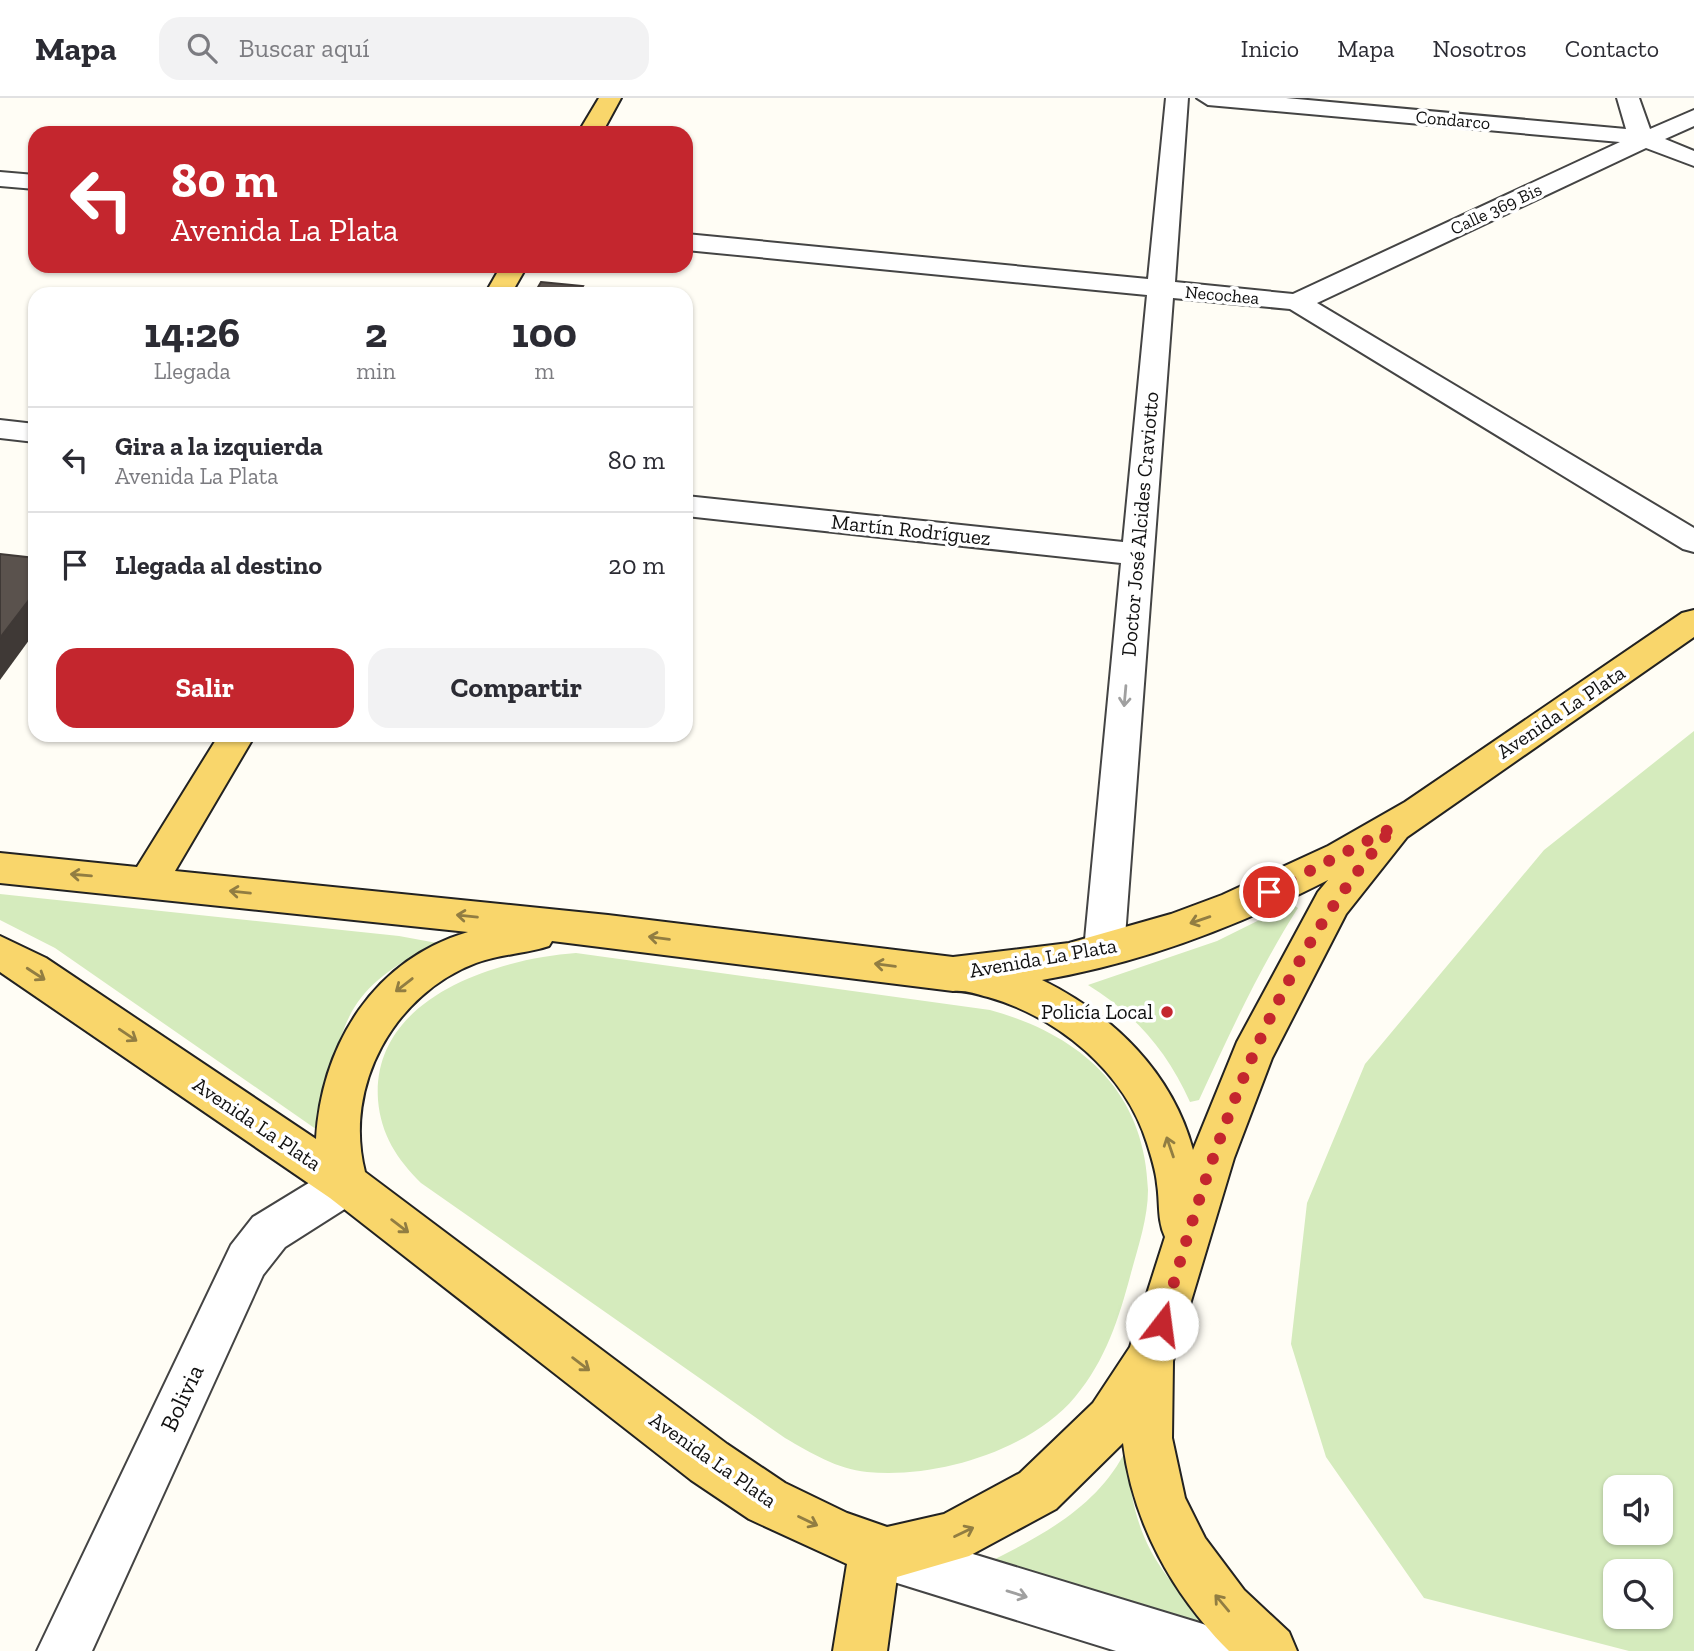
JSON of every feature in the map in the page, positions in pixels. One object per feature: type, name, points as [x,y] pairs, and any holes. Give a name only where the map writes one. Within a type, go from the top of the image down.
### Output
[{"type":"main road","points":[[594,126],[610,98]]},
{"type":"main road","name":"Avenida La Plata","points":[[0,868],[608,931],[953,974],[994,972],[1104,950],[1235,907],[1299,877],[1394,827],[1694,621]]},
{"type":"main road","points":[[148,883],[233,742]]},
{"type":"main road","name":"Avenida La Plata","points":[[0,953],[42,977],[346,1184],[709,1462],[767,1501],[878,1551],[898,1552],[951,1538],[1038,1491],[1110,1420],[1150,1359],[1212,1158],[1271,1016],[1332,903],[1394,827]]},
{"type":"main road","points":[[346,1184],[337,1146],[342,1096],[353,1054],[369,1021],[390,997],[431,967],[456,954],[523,936],[608,931]]},
{"type":"main road","points":[[953,974],[988,979],[1040,995],[1083,1022],[1123,1060],[1153,1106],[1174,1157],[1183,1208],[1179,1262]]},
{"type":"main road","points":[[1150,1359],[1147,1440],[1168,1519],[1178,1542],[1211,1589],[1270,1651]]},
{"type":"main road","points":[[860,1651],[878,1551]]},
{"type":"street","name":"Doctor José Alcides Craviotto","points":[[1104,950],[1177,98]]},
{"type":"street","name":"Condarco","points":[[1208,98],[1646,140],[1694,159]]},
{"type":"street","points":[[1628,98],[1636,127],[1646,140]]},
{"type":"street","name":"Calle 369 Bis","points":[[1297,302],[1694,117]]},
{"type":"street","points":[[0,179],[28,181]]},
{"type":"street","name":"Necochea","points":[[693,243],[1297,302],[1694,542]]},
{"type":"street","points":[[0,429],[28,432]]},
{"type":"street","name":"Martín Rodríguez","points":[[693,507],[1136,554]]},
{"type":"street","name":"Bolivia","points":[[64,1651],[247,1260],[269,1233],[346,1184]]},
{"type":"street","points":[[878,1551],[1203,1651]]},
{"type":"green space","points":[[1694,731],[1694,1651],[1629,1651],[1424,1598],[1326,1457],[1291,1344],[1307,1203],[1365,1064],[1544,850]]},
{"type":"green space","points":[[0,894],[399,936],[437,943],[378,980],[360,999],[348,1019],[334,1068],[323,1134],[55,948],[0,920]]},
{"type":"green space","points":[[1292,904],[1298,908],[1257,978],[1199,1100],[1190,1102],[1171,1066],[1148,1036],[1121,1009],[1088,985],[1217,941]]},
{"type":"green space","points":[[576,953],[990,1010],[1053,1035],[1079,1052],[1102,1072],[1121,1096],[1135,1124],[1144,1155],[1148,1190],[1142,1232],[1116,1322],[1095,1368],[1075,1397],[1056,1416],[1033,1432],[1007,1446],[951,1466],[894,1473],[845,1468],[824,1460],[785,1438],[421,1183],[392,1146],[380,1113],[378,1100],[381,1065],[395,1035],[416,1010],[444,990],[476,975],[510,964]]},
{"type":"green space","points":[[1127,1448],[1134,1505],[1150,1550],[1177,1589],[1217,1631],[987,1563],[1068,1517],[1101,1486]]},
{"type":"building","points":[[541,282],[583,286],[582,287],[538,287]]},
{"type":"building","points":[[0,554],[28,557],[28,601],[0,638]]},
{"type":"place","name":"Policía Local","points":[[1167,1012]]},
{"type":"route","points":[[1162,1324],[1212,1158],[1252,1055],[1289,980],[1332,903],[1394,827],[1269,892]]}]
